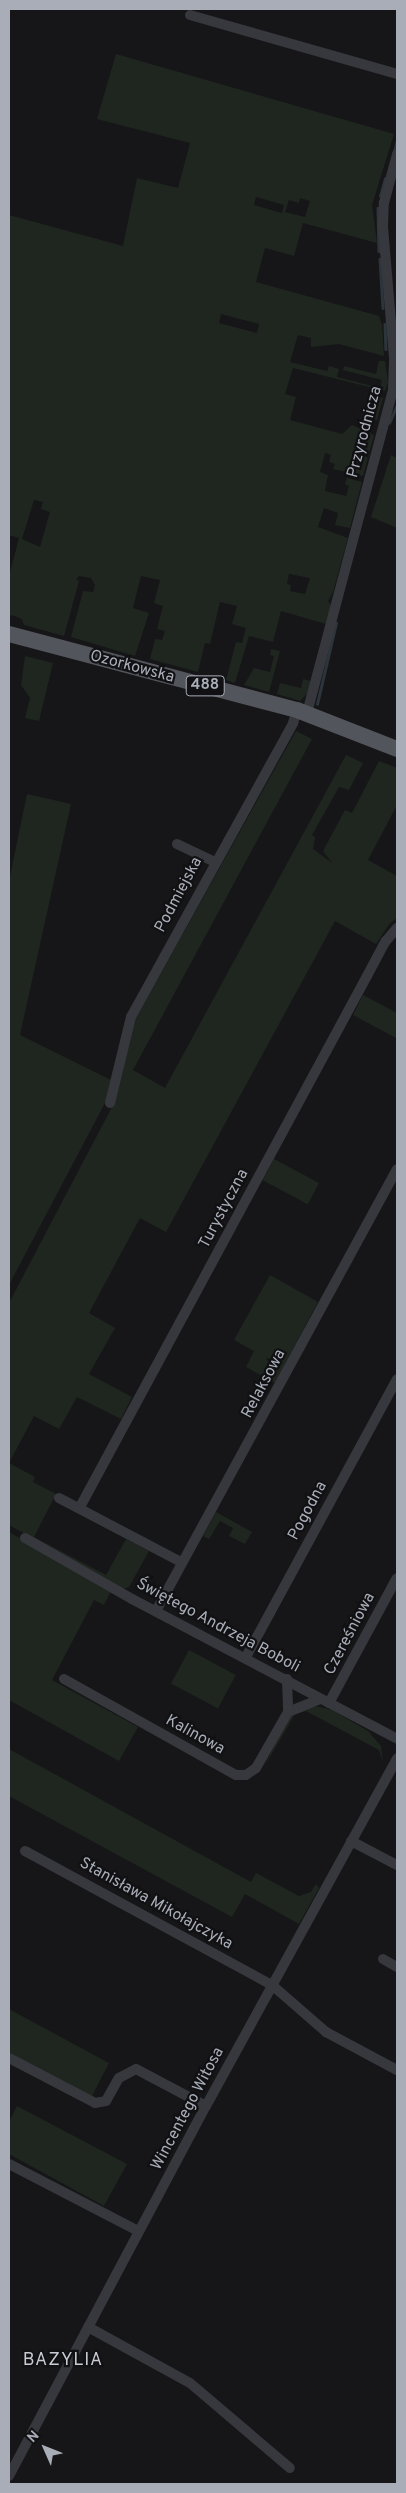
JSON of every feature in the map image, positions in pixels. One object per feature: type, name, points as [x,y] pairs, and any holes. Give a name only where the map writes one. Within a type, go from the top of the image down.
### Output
[{"type":"main road","name":"Ozorkowska","points":[[9,634],[302,712],[397,749]]},
{"type":"street","points":[[190,15],[397,74]]},
{"type":"street","name":"Przyrodnicza","points":[[302,712],[393,390],[394,358],[383,226],[384,203],[397,156]]},
{"type":"street","name":"Podmiejska","points":[[110,1103],[131,1017],[215,862],[293,723],[302,712]]},
{"type":"street","points":[[177,844],[215,862]]},
{"type":"street","name":"Turystyczna","points":[[80,1507],[386,941],[397,928]]},
{"type":"street","name":"Relaksowa","points":[[156,1611],[181,1562],[232,1476],[397,1169]]},
{"type":"street","name":"Pogodna","points":[[246,1657],[397,1379]]},
{"type":"street","points":[[59,1498],[80,1507],[181,1562]]},
{"type":"street","name":"Świętego Andrzeja Boboli","points":[[25,1538],[156,1611],[246,1657],[397,1740]]},
{"type":"street","name":"Czereśniowa","points":[[325,1701],[397,1578]]},
{"type":"street","name":"Kalinowa","points":[[64,1679],[236,1775],[246,1775],[256,1768],[288,1712]]},
{"type":"street","points":[[287,1679],[288,1712],[325,1701]]},
{"type":"street","name":"Wincentego Witosa","points":[[9,2476],[138,2231],[397,1758]]},
{"type":"street","points":[[351,1840],[397,1865]]},
{"type":"street","name":"Stanisława Mikołajczyka","points":[[25,1851],[272,1985],[326,2032],[397,2070]]},
{"type":"street","points":[[383,1959],[397,1966]]},
{"type":"street","points":[[9,2058],[101,2104],[119,2078],[130,2069],[142,2070],[206,2106]]},
{"type":"street","points":[[9,2164],[138,2231]]},
{"type":"street","points":[[88,2327],[190,2383],[290,2468]]},
{"type":"shaded area","points":[[116,54],[394,134],[372,205],[377,243],[303,223],[294,256],[265,248],[256,282],[379,316],[382,325],[384,356],[339,344],[311,347],[311,338],[298,335],[290,362],[327,371],[329,366],[339,369],[337,377],[380,388],[382,380],[343,370],[344,366],[376,374],[379,361],[385,361],[388,382],[385,391],[293,368],[285,394],[296,397],[290,420],[342,434],[352,425],[374,435],[363,476],[333,469],[335,464],[329,462],[331,455],[325,453],[320,472],[328,475],[325,491],[346,496],[349,486],[345,484],[347,478],[362,482],[350,528],[335,525],[338,513],[324,508],[318,527],[348,538],[333,592],[328,601],[331,605],[326,624],[281,611],[273,642],[249,636],[235,683],[226,680],[236,642],[242,643],[246,628],[232,624],[237,606],[220,602],[210,644],[205,643],[198,672],[150,659],[155,639],[162,640],[165,631],[157,629],[163,606],[154,603],[160,580],[141,576],[133,608],[149,613],[135,656],[71,637],[83,591],[93,592],[95,585],[91,578],[79,576],[76,579],[79,581],[64,636],[24,625],[22,619],[12,615],[9,618],[9,576],[19,538],[9,535],[9,215],[123,246],[137,178],[178,188],[190,143],[97,119]],"holes":[[[256,197],[284,205],[282,213],[254,205]],[[300,198],[310,201],[305,217],[285,212],[289,200],[299,203]],[[221,314],[259,324],[257,333],[219,323]],[[34,500],[43,502],[41,509],[50,512],[40,547],[22,539]],[[289,574],[310,578],[305,594],[290,591],[291,585],[287,584]]]},
{"type":"shaded area","points":[[371,395],[383,398],[377,420],[362,416]]},
{"type":"shaded area","points":[[391,455],[397,458],[397,528],[371,517]]},
{"type":"shaded area","points":[[271,649],[280,651],[269,692],[244,685],[254,668],[270,672],[274,656],[270,655]]},
{"type":"shaded area","points":[[25,656],[53,663],[39,721],[25,718],[30,698],[21,685]]},
{"type":"shaded area","points":[[303,679],[311,681],[308,693],[300,701],[277,694],[280,683],[301,688]]},
{"type":"shaded area","points":[[296,731],[312,739],[133,1070],[165,1088],[346,755],[363,763],[349,790],[339,787],[312,835],[315,837],[313,849],[332,863],[323,851],[345,810],[352,813],[379,761],[397,768],[397,805],[368,860],[397,876],[397,918],[390,923],[376,944],[335,921],[166,1232],[140,1218],[89,1313],[115,1328],[89,1374],[132,1397],[121,1419],[77,1397],[59,1429],[34,1416],[9,1463],[9,1303],[113,1105],[136,1018]]},
{"type":"shaded area","points":[[27,794],[71,804],[20,1035],[111,1080],[106,1101],[9,1285],[9,881]]},
{"type":"shaded area","points":[[363,995],[397,1013],[396,1038],[353,1015]]},
{"type":"shaded area","points":[[274,1159],[319,1183],[308,1204],[263,1180]]},
{"type":"shaded area","points":[[270,1275],[318,1302],[275,1383],[246,1367],[254,1351],[234,1340]]},
{"type":"shaded area","points":[[9,1463],[35,1477],[33,1482],[56,1494],[34,1537],[106,1575],[126,1539],[149,1551],[129,1587],[123,1589],[9,1525]]},
{"type":"shaded area","points":[[216,1512],[252,1532],[245,1544],[229,1536],[233,1528],[220,1521],[209,1539],[203,1536]]},
{"type":"shaded area","points":[[9,1532],[111,1591],[104,1605],[94,1600],[52,1680],[138,1727],[119,1761],[9,1700]]},
{"type":"shaded area","points":[[189,1650],[236,1675],[218,1708],[171,1684]]},
{"type":"shaded area","points":[[316,1706],[332,1710],[368,1731],[381,1746],[383,1762],[379,1750],[306,1711],[295,1714],[263,1769],[287,1720],[293,1713]]},
{"type":"shaded area","points":[[9,1749],[251,1882],[256,1873],[299,1896],[311,1892],[316,1884],[319,1888],[299,1924],[245,1894],[232,1917],[9,1796]]},
{"type":"shaded area","points":[[9,2009],[109,2063],[91,2098],[9,2053]]},
{"type":"shaded area","points":[[17,2106],[127,2164],[104,2206],[9,2154],[9,2122]]},
{"type":"waterway","points":[[394,152],[397,140]]},
{"type":"waterway","points":[[380,196],[385,179]]},
{"type":"waterway","points":[[378,208],[379,251]]},
{"type":"waterway","points":[[380,259],[383,308]]},
{"type":"waterway","points":[[385,324],[386,349]]},
{"type":"waterway","points":[[389,423],[397,405]]},
{"type":"waterway","points":[[317,704],[336,623]]},
{"type":"district","name":"BAZYLIA","points":[[63,2361]]}]
